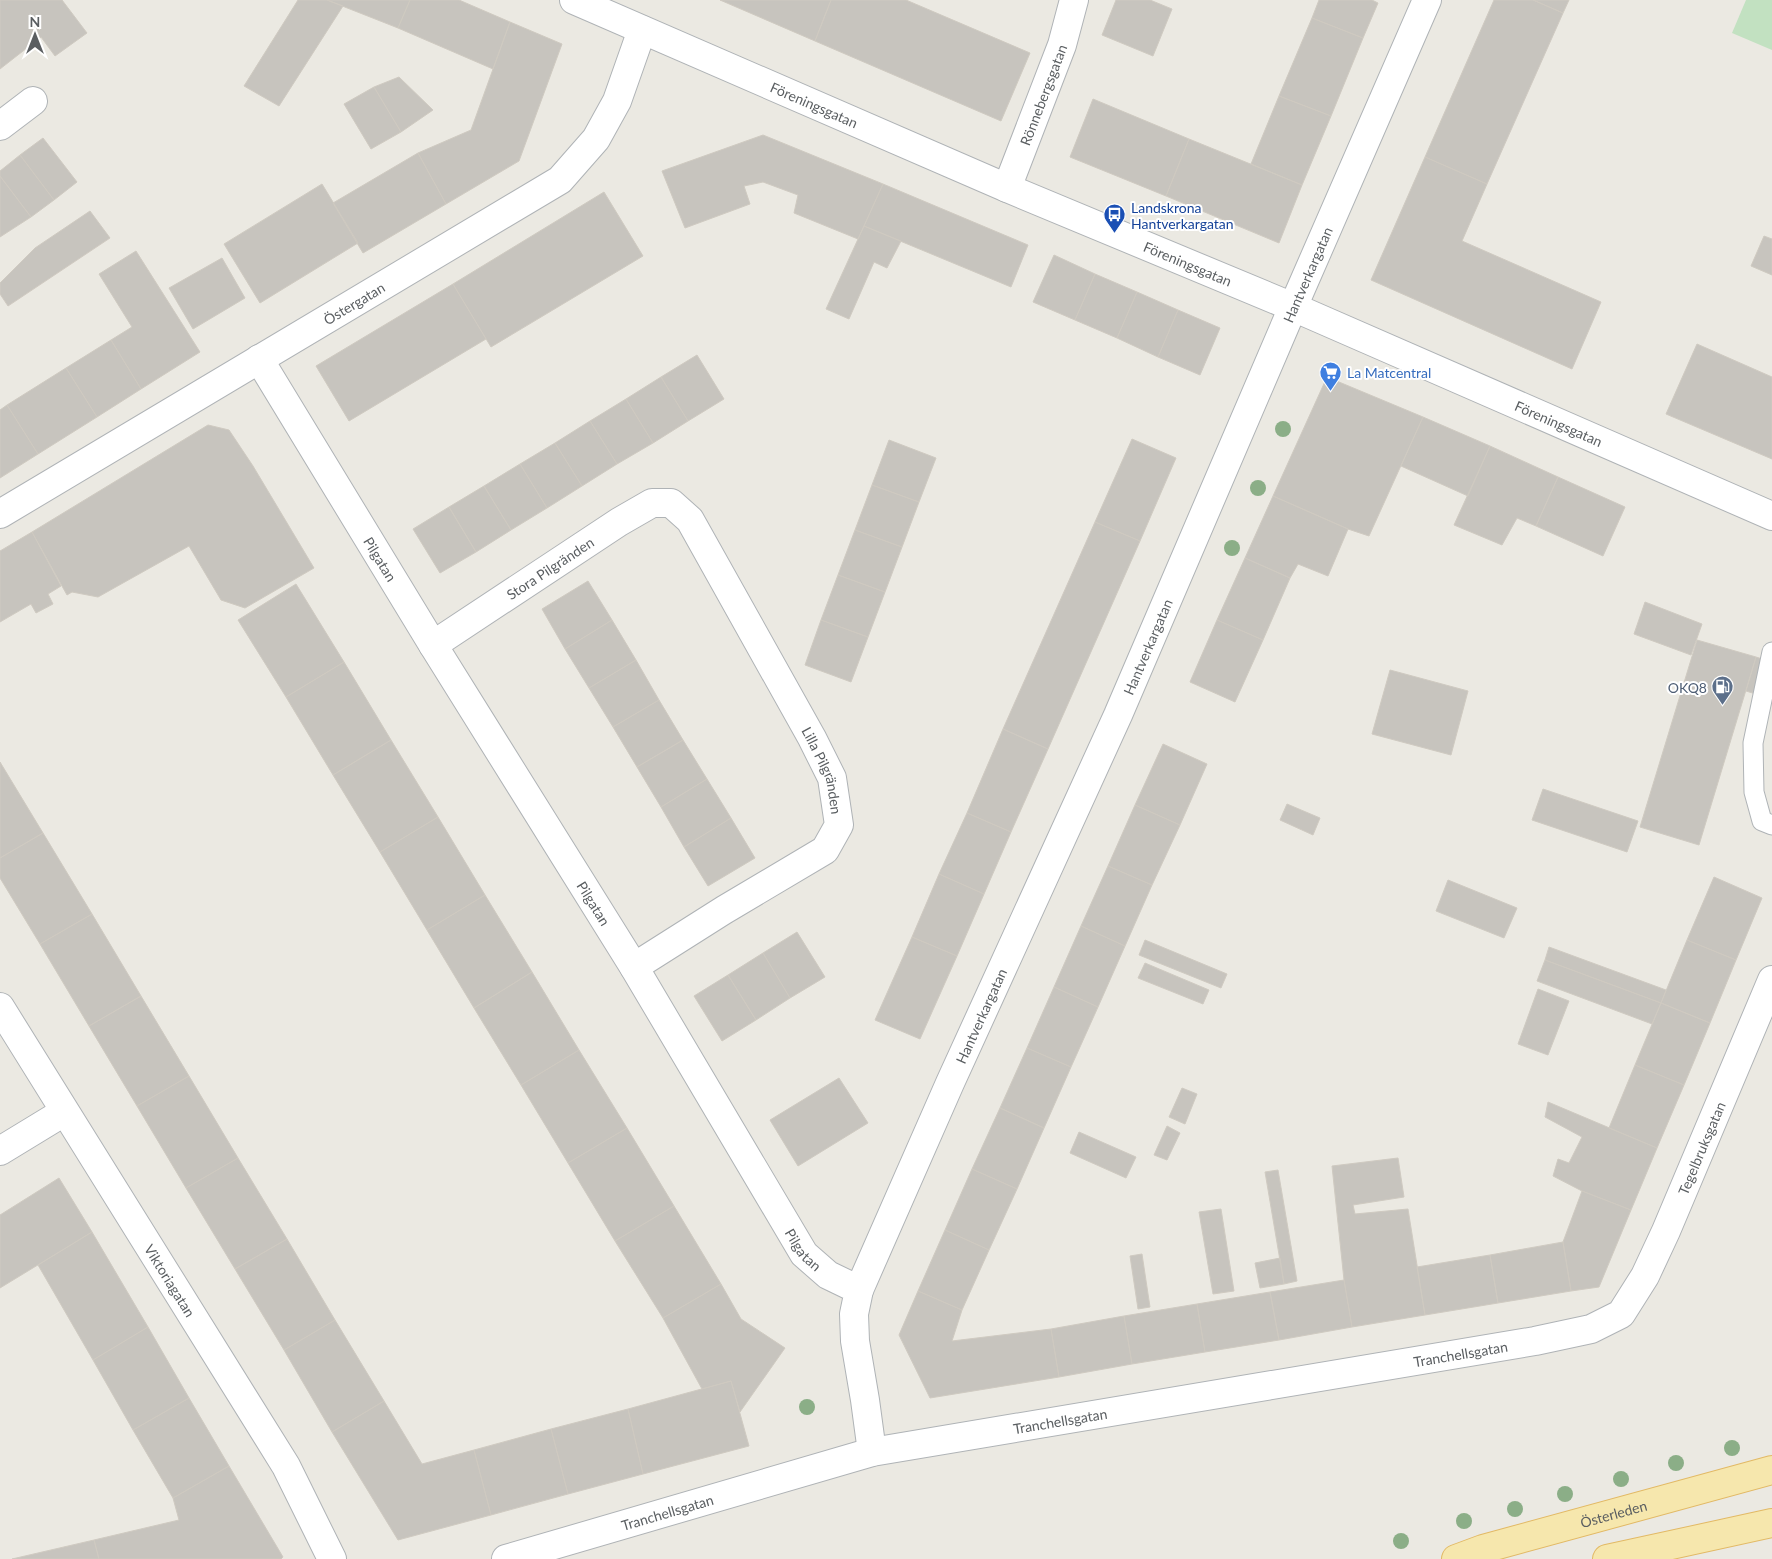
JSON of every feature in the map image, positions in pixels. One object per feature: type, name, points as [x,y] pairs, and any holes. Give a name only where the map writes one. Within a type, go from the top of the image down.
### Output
[{"type":"main road","name":"Österleden","points":[[1456,1559],[1483,1549],[1772,1470]]},
{"type":"main road","points":[[1607,1559],[1772,1523]]},
{"type":"street","name":"Föreningsgatan","points":[[574,0],[1008,188],[1293,307],[1772,516]]},
{"type":"street","name":"Rönnebergsgatan","points":[[1008,188],[1062,45],[1074,0]]},
{"type":"street","name":"Hantverkargatan","points":[[858,1290],[1118,715],[1427,0]]},
{"type":"street","name":"Östergatan","points":[[0,514],[560,180],[596,139],[617,101],[642,30]]},
{"type":"street","points":[[0,126],[34,101]]},
{"type":"street","name":"Pilgatan","points":[[259,359],[433,645],[634,967],[804,1254],[828,1275],[858,1290]]},
{"type":"street","name":"Stora Pilgränden","points":[[433,645],[619,522],[652,503],[671,503]]},
{"type":"street","name":"Lilla Pilgränden","points":[[634,967],[724,910],[825,850],[839,825],[832,778],[812,738],[690,520],[671,503]]},
{"type":"street","name":"Tegelbruksgatan","points":[[1621,1314],[1645,1276],[1666,1231],[1772,980]]},
{"type":"street","name":"Viktoriagatan","points":[[0,1007],[286,1466],[332,1559]]},
{"type":"street","points":[[0,1151],[64,1112]]},
{"type":"street","points":[[858,1290],[854,1314],[855,1341],[872,1452]]},
{"type":"street","name":"Tranchellsgatan","points":[[506,1559],[872,1452],[1535,1341],[1591,1329],[1621,1314]]},
{"type":"lane","points":[[1772,652],[1752,744],[1754,792],[1762,821],[1772,825]]},
{"type":"green space","points":[[1746,0],[1772,0],[1772,50],[1732,33]]},
{"type":"building","points":[[0,0],[62,0],[87,33],[55,56],[41,37],[0,69]]},
{"type":"building","points":[[298,0],[327,0],[343,6],[279,106],[244,86]]},
{"type":"building","points":[[327,0],[410,0],[398,28]]},
{"type":"building","points":[[410,0],[459,0],[510,22],[493,69],[398,28]]},
{"type":"building","points":[[720,0],[831,0],[815,41]]},
{"type":"building","points":[[831,0],[906,0],[1030,53],[1001,121],[815,41]]},
{"type":"building","points":[[1116,0],[1150,0],[1172,9],[1153,56],[1102,35]]},
{"type":"building","points":[[1319,0],[1372,0],[1378,3],[1363,38],[1312,18]]},
{"type":"building","points":[[1494,0],[1533,0],[1563,13],[1487,184],[1425,157]]},
{"type":"building","points":[[1533,0],[1569,0],[1563,13]]},
{"type":"building","points":[[1312,18],[1363,38],[1331,116],[1279,96]]},
{"type":"building","points":[[510,22],[562,44],[519,161],[446,204],[418,153],[471,130]]},
{"type":"building","points":[[399,77],[433,110],[401,132],[374,87]]},
{"type":"building","points":[[374,87],[401,132],[371,149],[344,104]]},
{"type":"building","points":[[1279,96],[1331,116],[1302,185],[1251,164]]},
{"type":"building","points":[[1093,99],[1189,139],[1166,196],[1070,157]]},
{"type":"building","points":[[763,135],[883,184],[858,239],[794,213],[798,195],[763,182],[744,186],[750,204],[685,228],[662,171]]},
{"type":"building","points":[[43,138],[77,182],[54,200],[20,155]]},
{"type":"building","points":[[1189,139],[1302,185],[1279,243],[1166,196]]},
{"type":"building","points":[[418,153],[446,204],[363,253],[333,203]]},
{"type":"building","points":[[20,155],[54,200],[31,217],[0,176],[0,171]]},
{"type":"building","points":[[1425,157],[1487,184],[1462,241],[1601,302],[1572,369],[1371,280]]},
{"type":"building","points":[[0,176],[31,217],[0,237]]},
{"type":"building","points":[[322,184],[358,243],[260,303],[224,244]]},
{"type":"building","points":[[883,184],[1028,245],[1011,287],[864,226]]},
{"type":"building","points":[[604,192],[643,256],[491,347],[453,284]]},
{"type":"building","points":[[90,211],[110,238],[8,306],[0,294],[0,283],[35,248]]},
{"type":"building","points":[[864,226],[901,241],[887,268],[874,262],[849,319],[826,309]]},
{"type":"building","points":[[1764,236],[1772,239],[1772,275],[1751,266]]},
{"type":"building","points":[[136,251],[200,352],[141,389],[111,340],[132,327],[99,274]]},
{"type":"building","points":[[1054,255],[1095,274],[1075,320],[1033,302]]},
{"type":"building","points":[[222,258],[245,298],[193,329],[169,288]]},
{"type":"building","points":[[1095,274],[1137,292],[1117,338],[1075,320]]},
{"type":"building","points":[[453,284],[486,339],[349,421],[316,366]]},
{"type":"building","points":[[1137,292],[1178,310],[1158,357],[1117,338]]},
{"type":"building","points":[[1178,310],[1220,328],[1200,375],[1158,357]]},
{"type":"building","points":[[111,340],[141,389],[97,417],[66,368]]},
{"type":"building","points":[[1697,344],[1772,377],[1772,459],[1666,414]]},
{"type":"building","points":[[697,355],[724,399],[688,421],[661,377]]},
{"type":"building","points":[[66,368],[97,417],[38,454],[7,405]]},
{"type":"building","points":[[661,377],[688,421],[653,443],[626,399]]},
{"type":"building","points":[[1327,377],[1423,417],[1369,536],[1348,529],[1273,496]]},
{"type":"building","points":[[626,399],[653,443],[617,464],[590,421]]},
{"type":"building","points":[[7,405],[38,454],[0,478],[0,410]]},
{"type":"building","points":[[1423,417],[1490,446],[1468,496],[1401,466]]},
{"type":"building","points":[[590,421],[617,464],[582,486],[555,443]]},
{"type":"building","points":[[208,425],[229,430],[253,466],[314,568],[245,608],[221,600],[189,546],[98,597],[72,592],[67,595],[32,532]]},
{"type":"building","points":[[1132,439],[1176,458],[1140,541],[1095,522]]},
{"type":"building","points":[[889,440],[936,458],[919,502],[872,485]]},
{"type":"building","points":[[555,443],[582,486],[547,508],[520,464]]},
{"type":"building","points":[[1490,446],[1558,477],[1536,526],[1517,518],[1502,545],[1454,525]]},
{"type":"building","points":[[520,464],[547,508],[511,530],[484,486]]},
{"type":"building","points":[[1558,477],[1625,507],[1603,556],[1536,526]]},
{"type":"building","points":[[872,485],[919,502],[902,547],[855,530]]},
{"type":"building","points":[[484,486],[511,530],[476,552],[449,507]]},
{"type":"building","points":[[1273,496],[1348,529],[1328,576],[1298,564],[1290,578],[1245,558]]},
{"type":"building","points":[[449,507],[476,552],[440,573],[413,529]]},
{"type":"building","points":[[1095,522],[1140,541],[1048,749],[1003,729]]},
{"type":"building","points":[[855,530],[902,547],[885,592],[838,575]]},
{"type":"building","points":[[32,532],[61,586],[48,594],[53,604],[36,613],[31,604],[0,622],[0,551]]},
{"type":"building","points":[[1245,558],[1290,578],[1263,640],[1217,620]]},
{"type":"building","points":[[838,575],[885,592],[868,637],[821,620]]},
{"type":"building","points":[[588,581],[612,620],[565,649],[542,609]]},
{"type":"building","points":[[296,584],[344,662],[286,697],[238,620]]},
{"type":"building","points":[[1645,602],[1702,624],[1691,655],[1634,634]]},
{"type":"building","points":[[612,620],[636,660],[589,688],[565,649]]},
{"type":"building","points":[[821,620],[868,637],[851,682],[805,665]]},
{"type":"building","points":[[1217,620],[1263,640],[1235,702],[1190,682]]},
{"type":"building","points":[[1697,640],[1756,657],[1699,845],[1640,827]]},
{"type":"building","points":[[1756,657],[1772,662],[1772,699],[1746,691]]},
{"type":"building","points":[[636,660],[659,700],[613,727],[589,688]]},
{"type":"building","points":[[344,662],[391,740],[333,775],[286,697]]},
{"type":"building","points":[[1390,670],[1468,691],[1451,755],[1372,734]]},
{"type":"building","points":[[659,700],[683,740],[637,767],[613,727]]},
{"type":"building","points":[[1003,729],[1048,749],[1011,832],[967,813]]},
{"type":"building","points":[[391,740],[438,817],[380,852],[333,775]]},
{"type":"building","points":[[683,740],[707,779],[661,807],[637,767]]},
{"type":"building","points":[[1163,744],[1207,764],[1180,825],[1135,805]]},
{"type":"building","points":[[0,762],[43,833],[0,858]]},
{"type":"building","points":[[707,779],[731,818],[684,847],[661,807]]},
{"type":"building","points":[[1543,789],[1638,821],[1627,852],[1532,820]]},
{"type":"building","points":[[1287,804],[1320,818],[1313,835],[1280,820]]},
{"type":"building","points":[[1135,805],[1180,825],[1152,885],[1108,866]]},
{"type":"building","points":[[967,813],[1011,832],[984,894],[939,874]]},
{"type":"building","points":[[438,817],[485,895],[427,930],[380,852]]},
{"type":"building","points":[[731,818],[755,858],[708,886],[684,847]]},
{"type":"building","points":[[43,833],[92,914],[40,944],[0,878],[0,858]]},
{"type":"building","points":[[1108,866],[1152,885],[1125,946],[1081,926]]},
{"type":"building","points":[[939,874],[984,894],[957,956],[912,937]]},
{"type":"building","points":[[1714,877],[1762,898],[1736,960],[1687,940]]},
{"type":"building","points":[[1448,880],[1517,908],[1504,938],[1436,911]]},
{"type":"building","points":[[485,895],[532,972],[474,1008],[427,930]]},
{"type":"building","points":[[92,914],[141,996],[89,1026],[40,944]]},
{"type":"building","points":[[1081,926],[1125,946],[1098,1007],[1054,987]]},
{"type":"building","points":[[797,932],[825,977],[790,998],[763,953]]},
{"type":"building","points":[[912,937],[957,956],[920,1039],[875,1020]]},
{"type":"building","points":[[1145,940],[1227,974],[1221,988],[1139,955]]},
{"type":"building","points":[[1687,940],[1736,960],[1710,1023],[1661,1003]]},
{"type":"building","points":[[1549,947],[1666,990],[1661,1003],[1545,960]]},
{"type":"building","points":[[763,953],[790,998],[756,1020],[728,975]]},
{"type":"building","points":[[1545,960],[1661,1003],[1652,1024],[1537,981]]},
{"type":"building","points":[[1145,963],[1209,990],[1203,1004],[1138,978]]},
{"type":"building","points":[[532,972],[579,1050],[521,1085],[474,1008]]},
{"type":"building","points":[[728,975],[756,1020],[722,1041],[694,996]]},
{"type":"building","points":[[1054,987],[1098,1007],[1071,1067],[1027,1048]]},
{"type":"building","points":[[1538,989],[1569,1001],[1548,1055],[1518,1044]]},
{"type":"building","points":[[141,996],[189,1076],[137,1106],[89,1026]]},
{"type":"building","points":[[1661,1003],[1710,1023],[1684,1085],[1635,1065]]},
{"type":"building","points":[[1027,1048],[1071,1067],[1044,1128],[1000,1108]]},
{"type":"building","points":[[579,1050],[627,1128],[568,1163],[521,1085]]},
{"type":"building","points":[[1635,1065],[1684,1085],[1657,1148],[1609,1128]]},
{"type":"building","points":[[189,1076],[238,1158],[186,1188],[137,1106]]},
{"type":"building","points":[[839,1078],[868,1123],[798,1166],[770,1120]]},
{"type":"building","points":[[1182,1088],[1197,1094],[1185,1124],[1169,1117]]},
{"type":"building","points":[[1548,1102],[1657,1148],[1631,1210],[1582,1191],[1553,1176],[1558,1159],[1569,1163],[1582,1137],[1545,1117]]},
{"type":"building","points":[[1000,1108],[1044,1128],[1017,1189],[972,1169]]},
{"type":"building","points":[[1167,1126],[1180,1133],[1167,1160],[1154,1155]]},
{"type":"building","points":[[627,1128],[674,1206],[615,1241],[568,1163]]},
{"type":"building","points":[[1079,1132],[1136,1157],[1126,1178],[1070,1153]]},
{"type":"building","points":[[238,1158],[287,1239],[235,1269],[186,1188]]},
{"type":"building","points":[[1398,1158],[1404,1197],[1353,1205],[1355,1214],[1408,1209],[1425,1315],[1352,1327],[1344,1280],[1332,1166]]},
{"type":"building","points":[[972,1169],[1017,1189],[989,1250],[945,1230]]},
{"type":"building","points":[[1278,1170],[1297,1281],[1284,1284],[1265,1172]]},
{"type":"building","points":[[59,1178],[92,1232],[0,1288],[0,1215]]},
{"type":"building","points":[[1582,1191],[1631,1210],[1599,1287],[1571,1291],[1563,1242]]},
{"type":"building","points":[[674,1206],[721,1284],[663,1318],[615,1241]]},
{"type":"building","points":[[1221,1209],[1234,1291],[1213,1294],[1199,1212]]},
{"type":"building","points":[[945,1230],[989,1250],[962,1310],[918,1291]]},
{"type":"building","points":[[92,1232],[148,1327],[93,1360],[38,1265]]},
{"type":"building","points":[[287,1239],[335,1320],[284,1350],[235,1269]]},
{"type":"building","points":[[1563,1242],[1571,1291],[1498,1303],[1490,1255]]},
{"type":"building","points":[[1142,1254],[1150,1307],[1138,1309],[1130,1256]]},
{"type":"building","points":[[1490,1255],[1498,1303],[1425,1315],[1417,1267]]},
{"type":"building","points":[[1280,1258],[1284,1284],[1260,1288],[1255,1263]]},
{"type":"building","points":[[1344,1280],[1352,1327],[1279,1340],[1270,1292]]},
{"type":"building","points":[[721,1284],[741,1319],[785,1348],[740,1412],[731,1381],[702,1389],[663,1318]]},
{"type":"building","points":[[918,1291],[962,1310],[952,1341],[1051,1329],[1059,1377],[930,1398],[899,1335]]},
{"type":"building","points":[[1270,1292],[1279,1340],[1205,1352],[1197,1304]]},
{"type":"building","points":[[1197,1304],[1205,1352],[1132,1364],[1124,1316]]},
{"type":"building","points":[[1124,1316],[1132,1364],[1059,1377],[1051,1329]]},
{"type":"building","points":[[335,1320],[384,1401],[332,1432],[284,1350]]},
{"type":"building","points":[[148,1327],[189,1398],[133,1430],[93,1360]]},
{"type":"building","points":[[731,1381],[749,1446],[643,1474],[628,1409]]},
{"type":"building","points":[[189,1398],[229,1466],[173,1498],[133,1430]]},
{"type":"building","points":[[384,1401],[422,1464],[474,1450],[491,1515],[398,1540],[332,1432]]},
{"type":"building","points":[[628,1409],[643,1474],[568,1494],[551,1429]]},
{"type":"building","points":[[551,1429],[568,1494],[491,1515],[474,1450]]},
{"type":"building","points":[[229,1466],[283,1557],[281,1559],[99,1559],[94,1540],[179,1520],[173,1498]]},
{"type":"building","points":[[94,1540],[99,1559],[12,1559]]},
{"type":"place","name":"Landskrona Hantverkargatan","points":[[1115,234]]},
{"type":"place","name":"La Matcentral","points":[[1331,391]]},
{"type":"place","name":"OKQ8","points":[[1723,706]]}]
